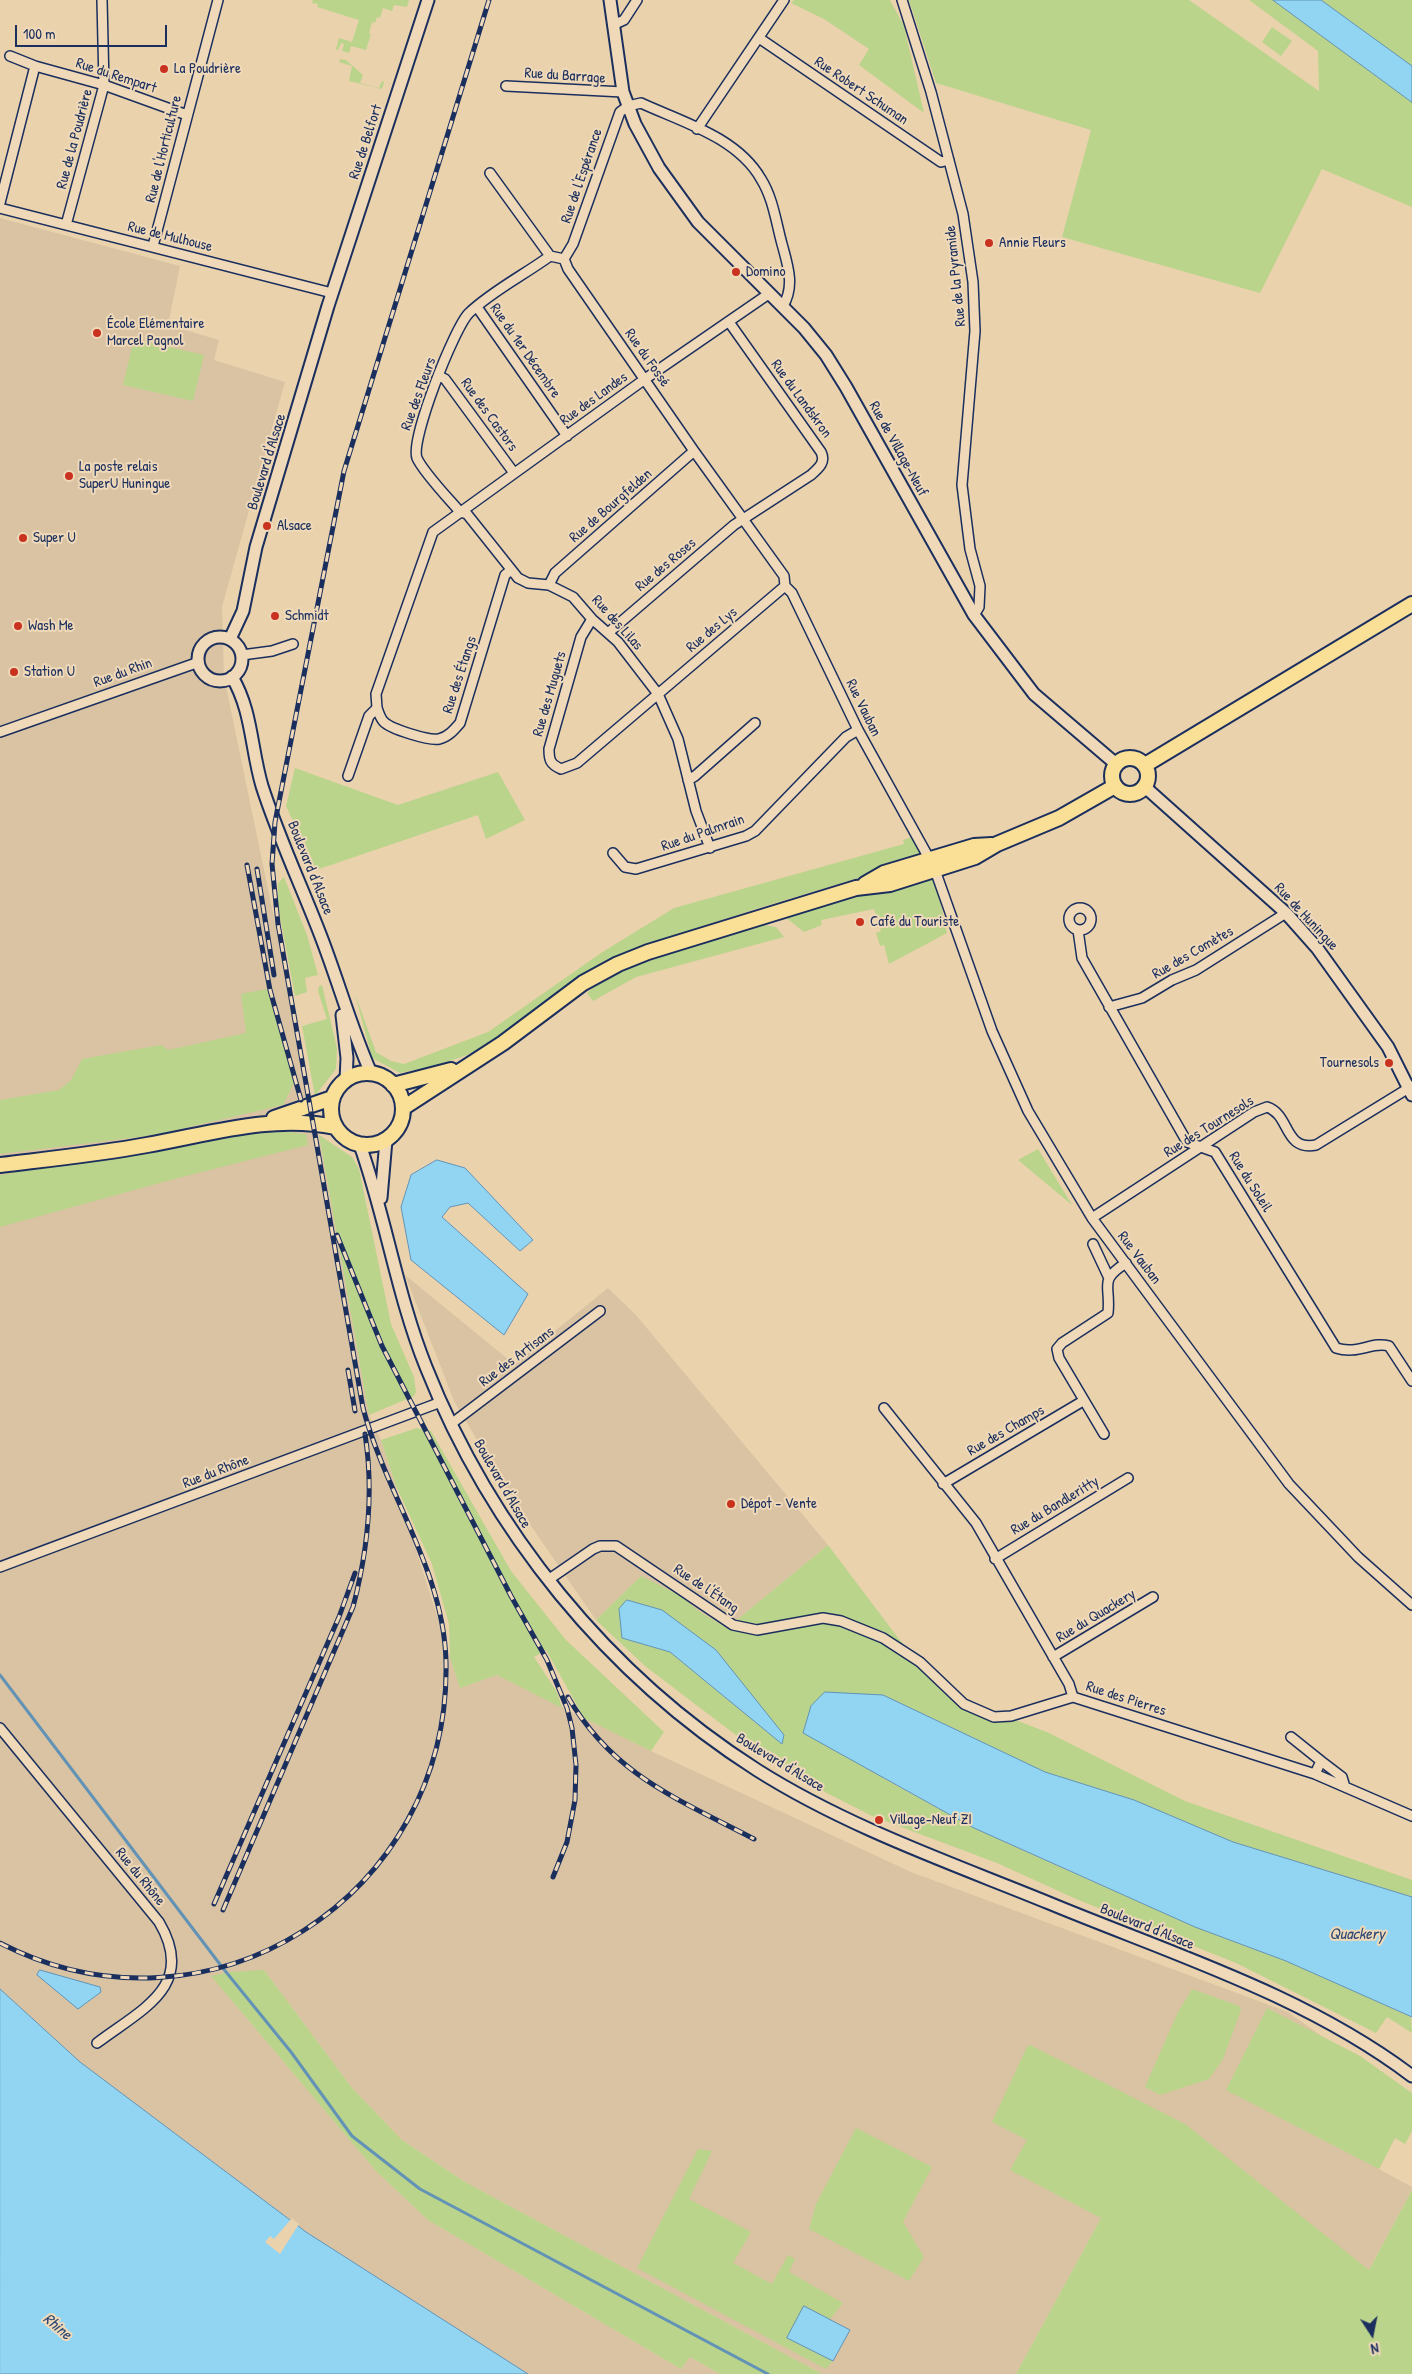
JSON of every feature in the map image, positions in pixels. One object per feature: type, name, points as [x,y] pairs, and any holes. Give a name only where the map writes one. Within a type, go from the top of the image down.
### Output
[{"type":"main road","points":[[1145,766],[1412,604]]},
{"type":"main road","points":[[1129,758],[1141,761],[1145,766],[1149,776],[1141,792],[1130,795],[1118,791],[1112,774],[1116,764],[1129,758]]},
{"type":"main road","points":[[403,1108],[503,1043],[583,983],[618,964],[648,952],[856,888],[884,873],[932,865],[974,846],[997,844],[1059,818],[1115,786]]},
{"type":"main road","points":[[393,1085],[465,1066]]},
{"type":"main road","points":[[370,1073],[383,1077],[393,1085],[400,1096],[403,1108],[399,1126],[386,1140],[373,1145],[360,1145],[346,1139],[335,1127],[330,1113],[332,1098],[346,1080],[358,1074],[370,1073]]},
{"type":"main road","points":[[0,1165],[125,1149],[254,1124],[314,1106],[332,1098]]},
{"type":"main road","points":[[254,1124],[307,1122],[335,1127]]},
{"type":"street","name":"Rue de la Poudrière","points":[[66,225],[104,85],[102,0]]},
{"type":"street","name":"Rue de l'Horticulture","points":[[153,246],[218,0]]},
{"type":"street","name":"Rue de Belfort","points":[[332,294],[428,0]]},
{"type":"street","name":"Rue de Village-Neuf","points":[[610,0],[623,92],[659,168],[685,206],[783,306],[826,355],[846,387],[974,615]]},
{"type":"street","points":[[613,25],[624,20],[637,0]]},
{"type":"street","points":[[697,128],[784,0]]},
{"type":"street","name":"Rue de la Pyramide","points":[[902,0],[931,92],[963,214],[973,282],[975,331],[962,484],[970,549],[980,586],[979,607],[974,615]]},
{"type":"street","name":"Rue Robert Schuman","points":[[759,38],[941,162],[949,160]]},
{"type":"street","name":"Rue du Rempart","points":[[10,56],[35,66],[104,85],[187,115]]},
{"type":"street","points":[[0,203],[35,66]]},
{"type":"street","name":"Rue du Barrage","points":[[506,86],[623,92]]},
{"type":"street","points":[[628,106],[640,103],[697,128],[729,144],[744,155],[762,179],[770,198],[790,274],[790,296],[783,306]]},
{"type":"street","name":"Rue de l'Espérance","points":[[564,259],[573,244],[618,115],[628,106]]},
{"type":"street","points":[[490,173],[550,256],[564,259]]},
{"type":"street","name":"Rue de Mulhouse","points":[[0,208],[153,246],[332,294]]},
{"type":"street","name":"Rue des Fleurs","points":[[549,584],[528,583],[518,578],[510,570],[467,514],[460,512],[417,457],[416,446],[439,376],[460,327],[477,307],[550,256]]},
{"type":"street","name":"Rue du Fossé","points":[[564,259],[568,269],[694,451],[742,520],[778,567]]},
{"type":"street","name":"Rue des Landes","points":[[460,512],[645,379],[770,293]]},
{"type":"street","name":"Boulevard d'Alsace","points":[[230,639],[243,611],[256,547],[332,294]]},
{"type":"street","name":"Rue du 1er Décembre","points":[[477,307],[567,436]]},
{"type":"street","name":"Rue du Landskron","points":[[728,322],[823,456],[821,467],[811,475],[742,520]]},
{"type":"street","name":"Rue des Castors","points":[[439,376],[445,379],[514,473]]},
{"type":"street","name":"Rue de Bourgfelden","points":[[549,584],[555,573],[694,451]]},
{"type":"street","points":[[348,776],[369,716],[377,708],[376,694],[433,532],[460,512]]},
{"type":"street","name":"Rue des Roses","points":[[608,632],[742,520]]},
{"type":"street","name":"Rue Vauban","points":[[778,567],[784,576],[784,586],[792,593],[858,730],[932,865],[992,1032],[1028,1110],[1092,1218],[1289,1484],[1358,1557],[1412,1605]]},
{"type":"street","name":"Rue des Étangs","points":[[377,708],[384,722],[392,727],[429,739],[439,739],[455,729],[460,722],[505,575],[510,570]]},
{"type":"street","name":"Rue des Lilas","points":[[549,584],[573,597],[592,619],[618,642],[658,694],[678,739],[696,811],[710,848]]},
{"type":"street","name":"Rue des Lys","points":[[658,694],[784,586]]},
{"type":"street","points":[[974,615],[1034,694],[1116,764]]},
{"type":"street","name":"Rue des Muguets","points":[[592,619],[581,637],[549,749],[549,760],[554,766],[561,769],[577,763],[658,694]]},
{"type":"street","points":[[218,637],[230,639],[236,643],[242,655],[240,668],[232,677],[225,680],[211,678],[205,674],[198,662],[200,651],[206,642],[218,637]]},
{"type":"street","points":[[242,655],[272,651],[293,644]]},
{"type":"street","name":"Rue du Rhin","points":[[0,732],[198,662]]},
{"type":"street","name":"Boulevard d'Alsace","points":[[232,677],[240,691],[246,708],[253,750],[262,786],[326,949],[370,1073]]},
{"type":"street","points":[[688,780],[755,723]]},
{"type":"street","name":"Rue du Palmrain","points":[[613,853],[625,867],[636,869],[710,848],[755,831],[846,737],[858,730]]},
{"type":"street","name":"Rue de Huningue","points":[[1145,787],[1286,913],[1317,948],[1388,1047],[1411,1089]]},
{"type":"street","name":"Rue des Comètes","points":[[1109,1007],[1142,998],[1172,980],[1196,970],[1286,913]]},
{"type":"street","name":"Rue du Soleil","points":[[1078,930],[1082,958],[1187,1142],[1215,1152],[1336,1348],[1346,1351],[1366,1349],[1380,1343],[1389,1346],[1412,1381]]},
{"type":"street","name":"Boulevard d'Alsace","points":[[337,984],[348,1058],[346,1080]]},
{"type":"street","name":"Rue des Tournesols","points":[[1092,1218],[1254,1112],[1267,1107],[1274,1110],[1297,1144],[1305,1147],[1316,1145],[1411,1089]]},
{"type":"street","name":"Boulevard d'Alsace","points":[[381,1210],[381,1178],[386,1140]]},
{"type":"street","name":"Boulevard d'Alsace","points":[[360,1145],[381,1210],[394,1271],[409,1320],[441,1402],[468,1457],[519,1542],[548,1580],[583,1622],[658,1696],[757,1770],[810,1800],[900,1842],[1268,1993],[1361,2041],[1412,2076]]},
{"type":"street","points":[[1094,1244],[1108,1276],[1106,1285],[1110,1297],[1108,1313],[1062,1343],[1057,1349],[1058,1358],[1104,1434]]},
{"type":"street","points":[[1108,1276],[1126,1263]]},
{"type":"street","name":"Rue des Artisans","points":[[451,1424],[600,1311]]},
{"type":"street","name":"Rue des Champs","points":[[943,1484],[1083,1400]]},
{"type":"street","name":"Rue du Rhône","points":[[0,1567],[441,1402]]},
{"type":"street","name":"Rue des Pierres","points":[[884,1408],[976,1523],[1053,1658],[1073,1697],[1315,1774],[1412,1816]]},
{"type":"street","name":"Rue du Bandleritty","points":[[995,1558],[1128,1478]]},
{"type":"street","name":"Rue de l'Étang","points":[[548,1580],[600,1546],[616,1546],[733,1625],[757,1630],[823,1618],[841,1620],[883,1638],[920,1662],[964,1704],[994,1717],[1011,1716],[1073,1697]]},
{"type":"street","name":"Rue du Quackery","points":[[1053,1658],[1153,1597]]},
{"type":"street","name":"Rue du Rhône","points":[[0,1728],[159,1922],[171,1949],[170,1977],[166,1986],[155,2000],[97,2043]]},
{"type":"street","points":[[1291,1737],[1342,1777],[1345,1787]]},
{"type":"street","points":[[1315,1774],[1321,1760]]},
{"type":"shaded area","points":[[0,218],[180,266],[168,325],[219,340],[214,360],[285,382],[222,607],[224,677],[319,1135],[369,1415],[381,1440],[460,1688],[497,1675],[651,1751],[911,1872],[1288,2012],[1412,2101],[1412,2105],[1379,2169],[1412,2187],[1412,2190],[1333,2336],[1101,2218],[1016,2374],[822,2374],[465,2182],[402,2140],[352,2088],[264,1970],[212,1977],[376,2171],[428,2220],[681,2369],[690,2357],[720,2374],[528,2374],[306,2232],[80,2062],[0,1989]]},
{"type":"shaded area","points":[[405,1275],[514,1364],[608,1288],[635,1314],[828,1545],[727,1628],[641,1576],[596,1620],[511,1497],[454,1401]]},
{"type":"green space","points":[[313,0],[409,0],[407,7],[394,5],[392,11],[383,8],[380,18],[377,17],[375,23],[372,22],[369,33],[371,34],[366,50],[351,46],[349,53],[342,51],[344,44],[341,43],[338,50],[336,49],[339,38],[352,42],[359,20],[317,7],[318,4],[312,3]]},
{"type":"green space","points":[[794,0],[890,0],[904,26],[924,113],[859,65],[869,49],[824,19],[791,3]]},
{"type":"green space","points":[[909,0],[1189,0],[1319,91],[1318,51],[1249,0],[1412,0],[1412,207],[1322,169],[1260,293],[1062,237],[1091,130],[936,83]]},
{"type":"green space","points":[[1272,27],[1292,41],[1281,56],[1262,42]]},
{"type":"green space","points":[[340,59],[346,60],[363,75],[360,83],[379,88],[382,81],[384,82],[382,89],[349,81],[352,66],[339,62]]},
{"type":"green space","points":[[134,339],[204,355],[193,401],[123,385]]},
{"type":"green space","points":[[295,768],[398,805],[498,772],[525,820],[486,839],[478,815],[316,870],[286,806]]},
{"type":"green space","points":[[912,837],[921,853],[919,860],[765,906],[639,947],[604,962],[577,978],[494,1041],[467,1055],[416,1073],[413,1070],[400,1073],[372,1058],[355,994],[376,1052],[391,1061],[404,1064],[488,1032],[601,953],[674,908],[904,844],[903,840]]},
{"type":"green space","points":[[284,877],[307,935],[318,975],[305,978],[307,992],[295,996],[278,906],[278,883]]},
{"type":"green space","points":[[920,878],[932,879],[936,883],[947,933],[889,964],[884,945],[880,946],[876,933],[881,931],[874,909],[821,920],[822,925],[804,932],[785,917]]},
{"type":"green space","points":[[763,925],[776,927],[784,937],[636,977],[593,1001],[587,993],[612,974],[659,952]]},
{"type":"green space","points":[[322,985],[337,1048],[336,1069],[315,1096],[302,1026],[327,1019],[318,991],[319,986]]},
{"type":"green space","points":[[267,989],[294,1083],[283,1105],[155,1135],[0,1154],[0,1100],[59,1090],[71,1080],[82,1059],[161,1045],[168,1050],[246,1033],[241,994]]},
{"type":"green space","points":[[280,1131],[306,1134],[308,1145],[178,1178],[0,1227],[0,1175],[255,1132]]},
{"type":"green space","points":[[319,1135],[352,1157],[359,1169],[391,1324],[414,1377],[416,1392],[414,1396],[369,1415]]},
{"type":"green space","points":[[1038,1149],[1072,1205],[1018,1160]]},
{"type":"green space","points":[[417,1428],[431,1431],[511,1571],[566,1640],[664,1732],[651,1751],[584,1718],[546,1650],[534,1657],[557,1692],[562,1708],[497,1675],[460,1688],[450,1657],[449,1624],[432,1564],[396,1486],[381,1440]]},
{"type":"green space","points":[[828,1545],[899,1639],[946,1693],[1049,1733],[1185,1801],[1412,1880],[1412,1897],[1233,1842],[1134,1800],[1045,1772],[883,1695],[883,1778],[974,1828],[1195,1927],[1286,1961],[1411,2017],[1412,2033],[1387,2017],[1376,2033],[1236,1963],[1076,1899],[997,1863],[872,1816],[811,1785],[766,1758],[645,1666],[596,1620],[641,1576],[679,1595],[700,1612],[727,1628]],"holes":[[[622,1638],[716,1650],[783,1744],[670,1652]]]},
{"type":"green space","points":[[264,1970],[352,2088],[402,2140],[465,2182],[822,2374],[720,2374],[690,2357],[681,2369],[428,2220],[376,2171],[211,1976],[230,1972]]},
{"type":"green space","points":[[1192,1989],[1239,2006],[1241,2010],[1223,2059],[1209,2079],[1160,2095],[1145,2087],[1178,2012]]},
{"type":"green space","points":[[1267,2008],[1360,2056],[1412,2093],[1412,2131],[1405,2144],[1395,2138],[1379,2169],[1226,2090]]},
{"type":"green space","points":[[1030,2045],[1185,2124],[1369,2270],[1412,2190],[1412,2374],[1016,2374],[1101,2218],[1010,2170],[1027,2140],[992,2122],[1027,2047]]},
{"type":"green space","points":[[856,2128],[932,2167],[903,2222],[924,2257],[909,2281],[809,2229],[816,2204]]},
{"type":"green space","points":[[698,2149],[712,2151],[689,2199],[751,2232],[733,2263],[772,2284],[788,2255],[795,2259],[789,2272],[843,2303],[830,2319],[804,2306],[788,2338],[833,2361],[826,2369],[637,2268]]},
{"type":"water","points":[[1273,0],[1321,0],[1412,66],[1412,102]]},
{"type":"water","points":[[437,1160],[465,1168],[533,1240],[520,1251],[468,1203],[450,1207],[442,1217],[528,1294],[504,1335],[411,1260],[401,1207],[411,1175]]},
{"type":"water","points":[[627,1600],[662,1610],[716,1650],[784,1735],[782,1744],[670,1652],[622,1638],[619,1609]]},
{"type":"water","name":"Quackery","points":[[825,1692],[883,1695],[1045,1772],[1134,1800],[1233,1842],[1412,1897],[1412,2017],[1286,1961],[1195,1927],[974,1828],[803,1733],[811,1706]]},
{"type":"water","points":[[40,1970],[100,1987],[101,1992],[78,2009],[37,1975]]},
{"type":"water","name":"Rhine","points":[[0,1989],[80,2062],[306,2232],[528,2374],[0,2374]]},
{"type":"water","points":[[804,2306],[850,2330],[833,2361],[787,2338]]},
{"type":"pier","points":[[292,2218],[299,2224],[280,2254],[265,2242],[270,2236],[274,2239]]},
{"type":"waterway","points":[[0,1675],[222,1967],[291,2052],[352,2136],[420,2189],[768,2374]]},
{"type":"railway","points":[[0,1943],[79,1972],[159,1978],[234,1963],[303,1931],[362,1882],[408,1820],[437,1746],[446,1662],[443,1628],[425,1564],[385,1471],[363,1408],[278,924],[272,864],[275,822],[344,471],[489,0]]},
{"type":"railway","points":[[247,865],[270,990],[301,1100]]},
{"type":"railway","points":[[257,869],[274,975]]},
{"type":"railway","points":[[337,1235],[382,1346],[511,1596],[547,1660],[567,1708],[572,1728],[576,1765],[575,1800],[567,1842],[553,1877]]},
{"type":"railway","points":[[348,1370],[355,1411]]},
{"type":"railway","points":[[223,1910],[353,1607],[366,1543],[368,1521],[369,1477],[365,1434]]},
{"type":"railway","points":[[214,1904],[339,1617],[355,1573]]},
{"type":"railway","points":[[568,1697],[586,1724],[605,1746],[627,1766],[674,1797],[754,1839]]},
{"type":"place","name":"La Poudrière","points":[[164,69]]},
{"type":"place","name":"Annie Fleurs","points":[[989,243]]},
{"type":"place","name":"Domino","points":[[736,272]]},
{"type":"place","name":"École Elémentaire Marcel Pagnol","points":[[97,333]]},
{"type":"place","name":"La poste relais SuperU Huningue","points":[[69,476]]},
{"type":"place","name":"Alsace","points":[[267,526]]},
{"type":"place","name":"Super U","points":[[23,538]]},
{"type":"place","name":"Schmidt","points":[[275,616]]},
{"type":"place","name":"Wash Me","points":[[18,626]]},
{"type":"place","name":"Station U","points":[[14,672]]},
{"type":"place","name":"Café du Touriste","points":[[860,922]]},
{"type":"place","name":"Tournesols","points":[[1389,1063]]},
{"type":"place","name":"Dépot - Vente","points":[[731,1504]]},
{"type":"place","name":"Village-Neuf ZI","points":[[879,1820]]}]
